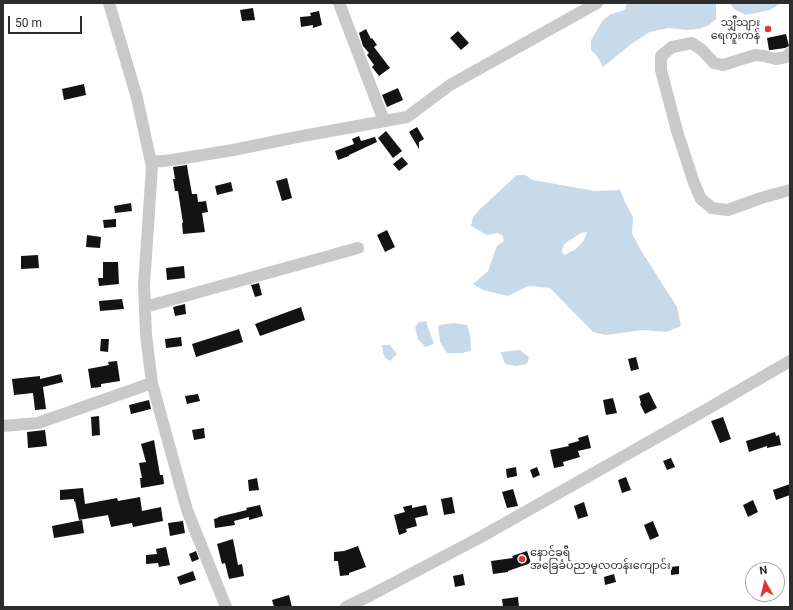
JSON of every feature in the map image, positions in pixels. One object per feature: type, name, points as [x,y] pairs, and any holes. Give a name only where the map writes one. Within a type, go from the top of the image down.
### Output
[{"type":"street","points":[[109,3],[137,98],[152,162],[144,285],[146,335],[152,383],[187,510],[226,607]]},
{"type":"street","points":[[338,3],[384,121]]},
{"type":"street","points":[[152,162],[233,150],[407,117],[450,85],[596,3]]},
{"type":"street","points":[[790,53],[786,57],[776,59],[755,55],[723,65],[714,63],[702,50],[692,43],[672,47],[661,56],[661,70],[677,130],[694,183],[701,199],[712,208],[728,210],[790,190]]},
{"type":"street","points":[[145,307],[358,248]]},
{"type":"street","points":[[346,607],[372,595],[480,538],[790,361]]},
{"type":"street","points":[[3,426],[38,423],[152,383]]},
{"type":"water","points":[[627,3],[716,3],[716,19],[709,25],[699,29],[686,30],[668,28],[650,32],[631,44],[603,67],[597,56],[591,50],[591,40],[603,20],[611,14],[625,10]]},
{"type":"water","points":[[730,3],[781,3],[770,10],[746,15],[734,9]]},
{"type":"water","points":[[517,175],[525,175],[533,180],[595,191],[620,190],[633,217],[632,234],[677,307],[681,326],[666,332],[643,330],[606,335],[593,332],[550,288],[528,286],[508,296],[483,290],[473,284],[488,271],[497,246],[504,241],[503,236],[498,233],[487,235],[471,226],[473,217]],"holes":[[[587,232],[584,240],[576,249],[564,255],[562,252],[564,244],[581,233]]]},
{"type":"water","points":[[426,321],[434,344],[425,347],[418,339],[415,327],[419,322]]},
{"type":"water","points":[[454,323],[467,325],[470,335],[471,351],[462,353],[447,353],[440,342],[438,326]]},
{"type":"water","points":[[382,345],[390,345],[397,354],[390,361],[385,358]]},
{"type":"water","points":[[520,350],[529,357],[527,364],[516,366],[505,364],[501,352]]},
{"type":"building","points":[[253,8],[255,20],[242,21],[240,10]]},
{"type":"building","points":[[319,11],[322,25],[313,28],[313,25],[301,27],[300,17],[311,16],[310,13]]},
{"type":"building","points":[[366,29],[371,39],[372,38],[377,45],[374,47],[390,68],[379,76],[372,67],[374,65],[367,55],[369,53],[363,46],[359,33]]},
{"type":"building","points":[[458,31],[469,43],[461,50],[450,38]]},
{"type":"building","points":[[786,34],[789,46],[769,50],[767,38]]},
{"type":"building","points":[[84,84],[86,95],[64,100],[62,89]]},
{"type":"building","points":[[398,88],[403,100],[387,107],[382,95]]},
{"type":"building","points":[[417,127],[424,139],[419,142],[419,149],[409,132]]},
{"type":"building","points":[[386,131],[402,151],[393,158],[378,138]]},
{"type":"building","points":[[359,136],[361,141],[375,137],[377,142],[338,160],[335,151],[354,144],[352,139]]},
{"type":"building","points":[[402,157],[408,164],[399,171],[393,164]]},
{"type":"building","points":[[187,165],[192,194],[197,194],[198,202],[206,201],[208,212],[202,213],[205,232],[183,234],[183,223],[178,191],[175,191],[173,179],[175,179],[173,167]]},
{"type":"building","points":[[287,178],[292,198],[282,201],[276,181]]},
{"type":"building","points":[[231,182],[233,191],[217,195],[215,186]]},
{"type":"building","points":[[131,203],[132,211],[115,213],[114,206]]},
{"type":"building","points":[[116,219],[116,227],[104,228],[103,220]]},
{"type":"building","points":[[387,230],[395,247],[385,252],[377,235]]},
{"type":"building","points":[[87,235],[101,237],[100,248],[86,247]]},
{"type":"building","points":[[38,255],[39,268],[21,269],[21,256]]},
{"type":"building","points":[[103,262],[118,262],[119,284],[99,286],[98,278],[103,278]]},
{"type":"building","points":[[184,266],[185,278],[167,280],[166,268]]},
{"type":"building","points":[[259,283],[262,295],[255,297],[251,285]]},
{"type":"building","points":[[122,299],[124,309],[100,311],[99,301]]},
{"type":"building","points":[[185,304],[186,314],[175,316],[173,307]]},
{"type":"building","points":[[301,307],[305,320],[260,336],[255,324]]},
{"type":"building","points":[[239,329],[243,342],[196,357],[192,344]]},
{"type":"building","points":[[181,337],[182,346],[166,348],[165,339]]},
{"type":"building","points":[[101,339],[109,339],[108,352],[100,351]]},
{"type":"building","points":[[636,357],[639,369],[631,371],[628,359]]},
{"type":"building","points":[[117,361],[120,381],[101,384],[101,387],[91,388],[88,369],[109,365],[108,362]]},
{"type":"building","points":[[61,374],[63,382],[43,387],[46,409],[35,410],[33,393],[14,395],[12,379],[40,376],[40,379]]},
{"type":"building","points":[[649,392],[657,408],[645,414],[640,404],[639,396]]},
{"type":"building","points":[[198,394],[200,401],[187,404],[185,396]]},
{"type":"building","points":[[613,398],[617,413],[606,415],[603,400]]},
{"type":"building","points":[[149,400],[151,409],[131,414],[129,405]]},
{"type":"building","points":[[99,416],[100,435],[92,436],[91,417]]},
{"type":"building","points":[[723,417],[731,439],[720,443],[711,421]]},
{"type":"building","points":[[204,428],[205,438],[194,440],[192,430]]},
{"type":"building","points":[[45,430],[47,446],[28,448],[27,432]]},
{"type":"building","points":[[775,432],[776,436],[779,435],[781,445],[767,448],[767,446],[749,452],[746,441]]},
{"type":"building","points":[[588,435],[591,448],[578,451],[580,457],[563,462],[564,466],[554,468],[550,450],[569,446],[568,444],[579,441],[578,438]]},
{"type":"building","points":[[154,440],[160,475],[163,475],[164,484],[141,488],[140,478],[142,478],[139,463],[146,462],[141,444]]},
{"type":"building","points":[[671,458],[675,467],[667,470],[663,461]]},
{"type":"building","points":[[516,467],[517,476],[507,478],[506,469]]},
{"type":"building","points":[[537,467],[540,475],[533,478],[530,470]]},
{"type":"building","points":[[626,477],[631,490],[622,493],[618,480]]},
{"type":"building","points":[[257,478],[259,490],[249,491],[248,480]]},
{"type":"building","points":[[790,484],[790,495],[776,500],[773,490]]},
{"type":"building","points":[[83,488],[85,504],[117,498],[118,501],[140,497],[142,511],[161,507],[163,521],[133,527],[132,523],[111,527],[108,515],[79,520],[74,499],[60,500],[60,490]]},
{"type":"building","points":[[513,489],[518,506],[507,508],[502,492]]},
{"type":"building","points":[[452,497],[455,513],[444,515],[441,499]]},
{"type":"building","points":[[753,500],[758,512],[748,517],[743,505]]},
{"type":"building","points":[[584,502],[588,516],[578,519],[574,506]]},
{"type":"building","points":[[260,505],[263,516],[249,520],[249,517],[234,521],[235,525],[215,528],[214,519],[247,510],[246,508]]},
{"type":"building","points":[[412,505],[412,508],[426,505],[428,515],[415,518],[417,526],[406,529],[407,532],[399,535],[394,515],[405,512],[403,507]]},
{"type":"building","points":[[82,520],[84,533],[54,538],[52,526]]},
{"type":"building","points":[[183,521],[185,533],[170,536],[168,523]]},
{"type":"building","points":[[653,521],[659,536],[650,540],[644,525]]},
{"type":"building","points":[[233,539],[238,565],[242,564],[244,576],[229,579],[225,563],[222,564],[217,544]]},
{"type":"building","points":[[358,546],[366,567],[349,573],[349,575],[340,576],[338,561],[334,561],[334,552],[344,551]]},
{"type":"building","points":[[166,547],[170,565],[159,567],[158,563],[146,564],[146,555],[157,554],[156,549]]},
{"type":"building","points":[[196,551],[199,559],[192,562],[189,554]]},
{"type":"building","points":[[527,551],[531,563],[508,572],[493,574],[491,561],[513,558],[512,556]]},
{"type":"building","points":[[679,566],[679,574],[671,575],[671,567]]},
{"type":"building","points":[[193,571],[196,580],[180,585],[177,577]]},
{"type":"building","points":[[463,574],[465,585],[455,587],[453,576]]},
{"type":"building","points":[[614,574],[616,582],[605,585],[604,577]]},
{"type":"building","points":[[289,595],[292,607],[274,607],[272,600]]},
{"type":"building","points":[[518,597],[519,607],[503,607],[502,599]]},
{"type":"place","name":"သျှီသျား ရေကူးကန်","points":[[768,29]]},
{"type":"place","name":"နောင်ခရီ အခြေခံပညာမူလတန်းကျောင်း","points":[[522,559]]}]
